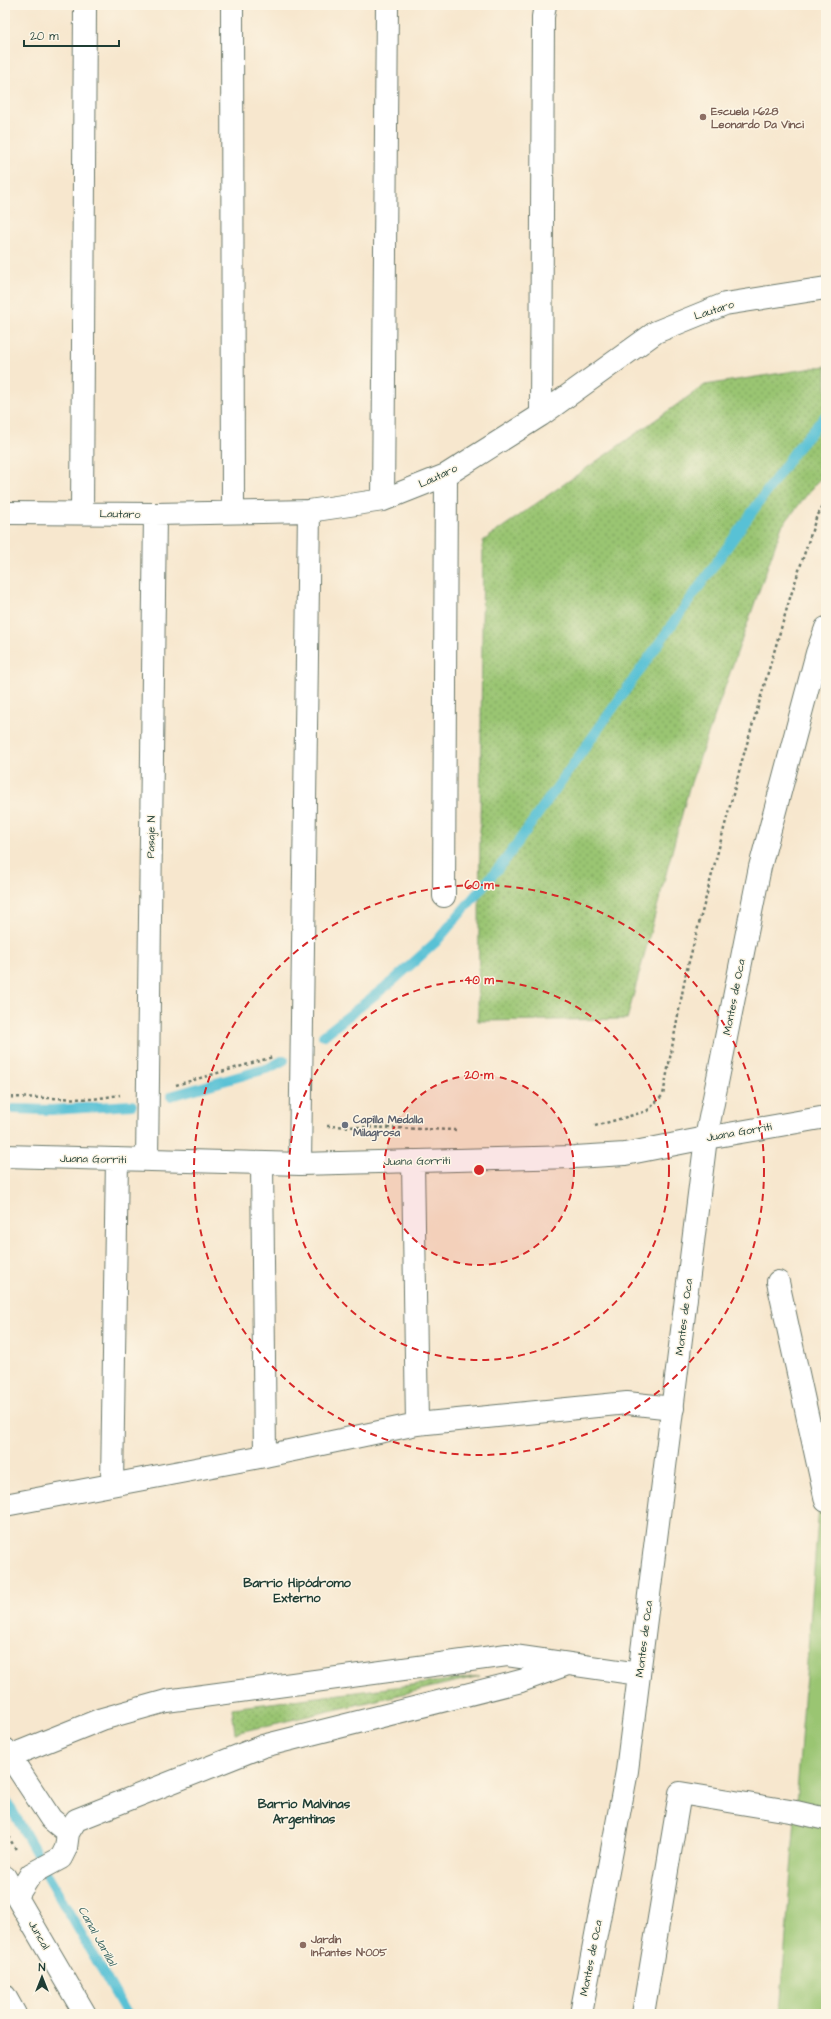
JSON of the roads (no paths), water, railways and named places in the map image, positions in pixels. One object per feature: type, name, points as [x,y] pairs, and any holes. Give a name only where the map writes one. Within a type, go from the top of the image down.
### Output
[{"type":"street","points":[[82,513],[85,5]]},
{"type":"street","points":[[232,5],[233,512]]},
{"type":"street","points":[[384,500],[387,5]]},
{"type":"street","points":[[541,415],[543,17],[545,5]]},
{"type":"street","name":"Lautaro","points":[[5,514],[155,514],[309,511],[384,500],[446,475],[541,415],[656,332],[726,304],[826,288]]},
{"type":"street","points":[[444,896],[446,475]]},
{"type":"street","points":[[300,1164],[309,511]]},
{"type":"street","name":"Pasaje N","points":[[147,1160],[155,514]]},
{"type":"street","name":"Montes de Oca","points":[[581,2014],[627,1771],[706,1138],[760,867],[813,668],[826,628]]},
{"type":"street","name":"Juana Gorriti","points":[[5,1156],[300,1164],[625,1154],[826,1117]]},
{"type":"street","points":[[112,1484],[117,1159]]},
{"type":"street","points":[[413,1161],[417,1424]]},
{"type":"street","points":[[262,1163],[265,1456]]},
{"type":"street","points":[[778,1282],[826,1501]]},
{"type":"street","points":[[5,1506],[112,1484],[265,1456],[417,1424],[627,1403],[673,1408]]},
{"type":"street","points":[[68,1833],[51,1819],[6,1754],[102,1719],[166,1701],[507,1656],[639,1674]]},
{"type":"street","points":[[17,1896],[31,1874],[61,1858],[66,1848],[68,1833],[76,1820],[262,1746],[521,1681],[568,1664]]},
{"type":"street","points":[[643,2014],[680,1792],[796,1812],[826,1819]]},
{"type":"street","name":"Juncal","points":[[5,1877],[85,2014]]},
{"type":"street","points":[[5,1996],[15,2014]]},
{"type":"waterway","points":[[323,1036],[394,980],[436,942],[506,859],[796,450],[826,415]]},
{"type":"waterway","points":[[171,1096],[269,1068],[284,1060]]},
{"type":"waterway","points":[[14,1109],[51,1110],[132,1105]]},
{"type":"waterway","points":[[5,1798],[37,1854]]},
{"type":"waterway","name":"Canal Jarillal","points":[[45,1871],[127,2014]]},
{"type":"place","name":"Escuela 1-628 Leonardo Da Vinci","points":[[703,117]]},
{"type":"place","name":"Capilla Medalla Milagrosa","points":[[345,1125]]},
{"type":"place","name":"Jardín Infantes N°005","points":[[303,1945]]},
{"type":"district","name":"Barrio Hipódromo Externo","points":[[297,1590]]},
{"type":"district","name":"Barrio Malvinas Argentinas","points":[[304,1812]]}]
